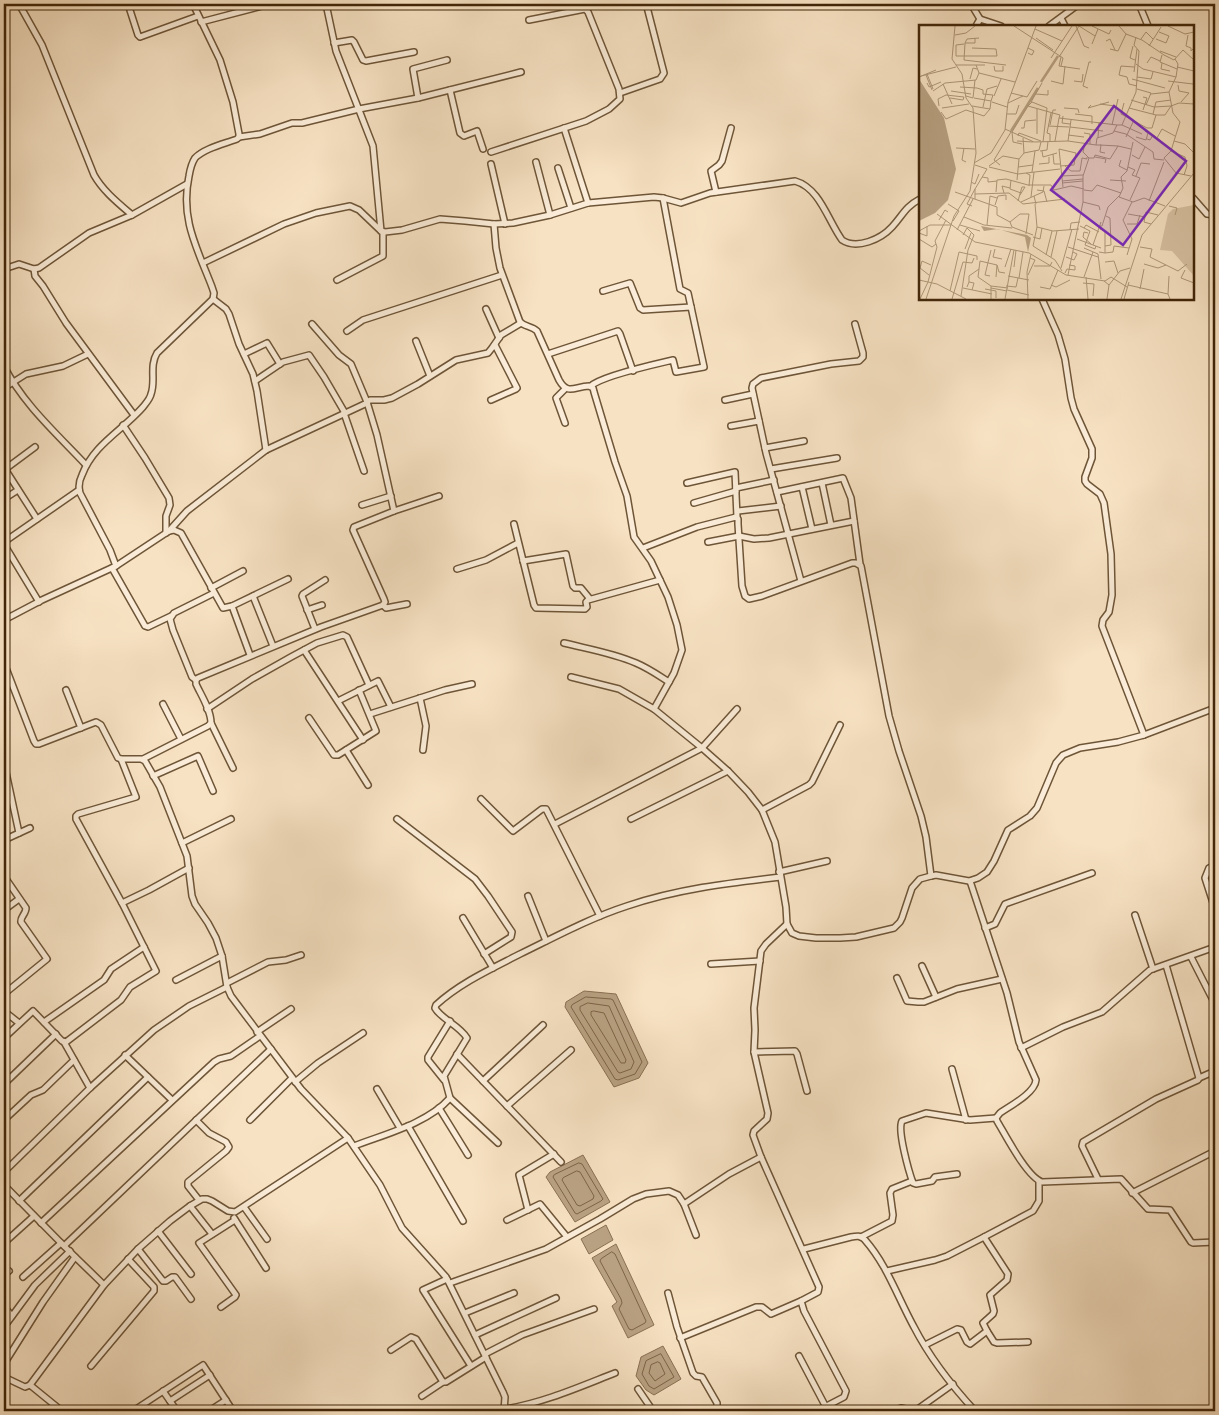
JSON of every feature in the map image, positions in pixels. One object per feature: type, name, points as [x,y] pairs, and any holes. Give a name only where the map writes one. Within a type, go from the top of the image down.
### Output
[{"type":"street","points":[[19,4],[42,45],[94,175],[101,185],[132,215]]},
{"type":"street","points":[[128,4],[140,37],[198,16]]},
{"type":"street","points":[[193,4],[220,60],[233,102],[239,137]]},
{"type":"street","points":[[201,22],[270,4]]},
{"type":"street","points":[[326,4],[334,43],[373,146],[383,256],[337,280]]},
{"type":"street","points":[[620,93],[660,79],[664,73],[647,7],[648,4]]},
{"type":"street","points":[[972,4],[980,19],[998,25]]},
{"type":"street","points":[[1050,25],[1079,4]]},
{"type":"street","points":[[1139,4],[1148,25]]},
{"type":"street","points":[[491,152],[586,121],[609,110],[620,99],[620,93],[588,12],[582,7],[529,20]]},
{"type":"street","points":[[1061,18],[1064,25]]},
{"type":"street","points":[[977,25],[980,19]]},
{"type":"street","points":[[334,43],[352,40],[363,60],[366,61],[414,52]]},
{"type":"street","points":[[418,98],[412,69],[447,60]]},
{"type":"street","points":[[213,300],[212,287],[195,246],[187,218],[187,184],[191,165],[197,157],[206,151],[239,137],[253,136],[292,123],[302,123],[359,109],[418,98],[521,72]]},
{"type":"street","points":[[450,90],[460,132],[464,136],[477,131],[483,149]]},
{"type":"street","points":[[564,128],[588,203]]},
{"type":"street","points":[[716,192],[710,171],[720,165],[722,161],[731,128]]},
{"type":"street","points":[[536,162],[550,215]]},
{"type":"street","points":[[491,164],[505,224]]},
{"type":"street","points":[[558,168],[571,208]]},
{"type":"street","points":[[203,263],[284,224],[316,213],[350,206],[359,210],[382,231],[402,230],[440,220],[494,224],[521,222],[588,203],[654,197],[681,203],[701,195],[789,181],[799,182],[808,188],[819,201],[842,240],[853,244],[873,240],[886,232],[893,226],[906,208],[919,200]]},
{"type":"street","points":[[4,269],[18,264],[34,269],[39,268],[89,233],[132,215],[187,184]]},
{"type":"street","points":[[494,224],[498,260],[502,275],[521,323],[537,331],[559,380],[568,390],[591,386],[596,382],[673,360],[676,372],[704,367],[688,293],[680,289],[663,198]]},
{"type":"street","points":[[1194,199],[1208,214],[1215,214]]},
{"type":"street","points":[[34,269],[36,276],[60,315],[134,415]]},
{"type":"street","points":[[348,330],[363,320],[502,275]]},
{"type":"street","points":[[603,291],[630,283],[640,308],[643,310],[691,307]]},
{"type":"street","points":[[213,300],[226,309],[229,314],[255,382],[266,450]]},
{"type":"street","points":[[213,300],[157,353],[152,367],[152,392],[143,406],[98,448],[86,465],[79,483],[79,490],[110,550],[114,567],[145,626],[148,627],[214,593]]},
{"type":"street","points":[[1042,300],[1058,334],[1065,359],[1074,409],[1092,449],[1092,458],[1085,481],[1100,494],[1104,503],[1111,554],[1112,595],[1109,612],[1102,622],[1103,630],[1144,735]]},
{"type":"street","points":[[486,309],[499,338]]},
{"type":"street","points":[[4,620],[114,567],[167,532],[187,511],[266,450],[370,400],[392,398],[456,360],[488,353],[499,338],[521,323]]},
{"type":"street","points":[[312,324],[339,355],[351,364],[367,402],[377,435],[394,511]]},
{"type":"street","points":[[801,582],[765,448],[752,388],[753,384],[761,378],[831,364],[859,361],[863,352],[855,324]]},
{"type":"street","points":[[548,354],[618,330],[633,371]]},
{"type":"street","points":[[416,340],[430,376]]},
{"type":"street","points":[[244,354],[266,343],[280,364]]},
{"type":"street","points":[[491,400],[517,388],[495,345]]},
{"type":"street","points":[[4,388],[32,372],[68,364],[88,354]]},
{"type":"street","points":[[255,382],[280,364],[309,355],[345,413],[364,471]]},
{"type":"street","points":[[4,366],[12,382],[86,465]]},
{"type":"street","points":[[591,386],[598,402],[627,496],[634,537],[651,561],[668,597],[681,645],[680,656],[654,710]]},
{"type":"street","points":[[565,388],[556,398],[565,423]]},
{"type":"street","points":[[725,400],[753,394]]},
{"type":"street","points":[[731,426],[759,421]]},
{"type":"street","points":[[123,426],[169,498],[170,505],[166,516],[167,532]]},
{"type":"street","points":[[765,448],[804,441]]},
{"type":"street","points":[[35,447],[4,470],[37,519]]},
{"type":"street","points":[[771,469],[837,458]]},
{"type":"street","points":[[688,483],[734,471],[741,579],[746,597],[751,599],[762,596],[852,563],[860,564]]},
{"type":"street","points":[[777,492],[843,478],[851,498],[860,564],[889,716],[921,816],[931,876]]},
{"type":"street","points":[[694,503],[774,480]]},
{"type":"street","points":[[822,483],[831,525]]},
{"type":"street","points":[[802,487],[812,529]]},
{"type":"street","points":[[4,499],[18,490]]},
{"type":"street","points":[[39,602],[4,543],[79,490]]},
{"type":"street","points":[[362,505],[391,496]]},
{"type":"street","points":[[383,605],[384,599],[353,528],[394,511],[439,496]]},
{"type":"street","points":[[738,511],[781,506]]},
{"type":"street","points":[[642,548],[698,527],[733,516],[737,517]]},
{"type":"street","points":[[708,542],[739,536],[762,539],[854,521]]},
{"type":"street","points":[[514,524],[534,607],[585,609],[587,607],[586,600],[660,580]]},
{"type":"street","points":[[167,532],[174,530],[181,533],[224,608],[288,579]]},
{"type":"street","points":[[457,569],[486,560],[518,543]]},
{"type":"street","points":[[523,560],[566,554],[573,586],[581,588],[590,599]]},
{"type":"street","points":[[211,588],[243,571]]},
{"type":"street","points":[[315,629],[302,598],[303,594],[325,580]]},
{"type":"street","points":[[253,596],[273,646]]},
{"type":"street","points":[[196,680],[250,655],[315,629],[383,605],[386,608],[407,604]]},
{"type":"street","points":[[307,610],[322,605]]},
{"type":"street","points":[[232,606],[250,655]]},
{"type":"street","points":[[171,615],[170,622],[192,677],[196,680],[211,718],[211,723],[233,768]]},
{"type":"street","points":[[207,709],[252,679],[304,650],[322,641],[345,635],[369,685]]},
{"type":"street","points":[[564,643],[634,662],[669,682]]},
{"type":"street","points":[[304,650],[362,740]]},
{"type":"street","points":[[4,662],[36,744],[93,723],[100,724],[116,756],[121,759],[143,759],[211,723]]},
{"type":"street","points":[[571,677],[619,689],[654,710],[702,748],[748,792],[762,810],[775,842],[787,924],[796,935],[816,938],[850,937],[894,928],[900,922],[910,891],[920,880],[931,876],[943,876],[970,881],[982,875],[990,868],[1008,830],[1025,820],[1037,808],[1056,763],[1063,755],[1080,748],[1118,742],[1144,735],[1215,708]]},
{"type":"street","points":[[338,701],[376,681],[380,682],[391,707]]},
{"type":"street","points":[[370,714],[445,690],[472,684]]},
{"type":"street","points":[[66,690],[80,728]]},
{"type":"street","points":[[309,718],[334,754],[338,755],[376,731],[359,690]]},
{"type":"street","points":[[420,698],[426,726],[423,750]]},
{"type":"street","points":[[163,704],[181,739]]},
{"type":"street","points":[[555,824],[702,748],[737,709]]},
{"type":"street","points":[[762,810],[812,782],[840,725]]},
{"type":"street","points":[[346,750],[368,785]]},
{"type":"street","points":[[153,776],[198,756],[213,791]]},
{"type":"street","points":[[64,1042],[120,1000],[130,987],[156,972],[122,903],[76,819],[78,814],[136,797],[121,759]]},
{"type":"street","points":[[143,759],[160,787],[187,856],[194,901],[214,933],[222,956],[227,985],[236,1004],[308,1098],[348,1138],[380,1186],[402,1228],[449,1281],[503,1392],[505,1410],[550,1398],[615,1373]]},
{"type":"street","points":[[4,763],[19,833]]},
{"type":"street","points":[[631,819],[728,771]]},
{"type":"street","points":[[481,799],[513,830],[544,808],[555,824],[600,916]]},
{"type":"street","points":[[182,843],[231,819]]},
{"type":"street","points":[[398,819],[475,880],[512,932],[511,937],[484,954]]},
{"type":"street","points":[[4,840],[30,828]]},
{"type":"street","points":[[444,1081],[445,1072],[468,1038],[436,1011],[436,1005],[453,991],[493,968],[546,941],[628,905],[720,884],[780,874],[827,861]]},
{"type":"street","points":[[1215,865],[1207,871],[1205,878],[1215,908]]},
{"type":"street","points":[[122,903],[189,868]]},
{"type":"street","points":[[985,928],[997,922],[1005,904],[1092,873]]},
{"type":"street","points":[[4,876],[26,910],[21,922],[47,959],[4,994]]},
{"type":"street","points":[[956,1174],[915,1184],[912,1180],[901,1137],[900,1126],[902,1121],[926,1113],[966,1120],[996,1118],[1036,1084],[1021,1048],[1002,979],[970,881]]},
{"type":"street","points":[[528,896],[546,941]]},
{"type":"street","points":[[4,910],[19,899]]},
{"type":"street","points":[[1135,915],[1153,969]]},
{"type":"street","points":[[463,918],[493,968]]},
{"type":"street","points":[[680,1338],[756,1307],[762,1307],[771,1314],[801,1302],[819,1290],[804,1249],[761,1157],[753,1133],[767,1118],[768,1113],[754,1052],[754,1008],[760,961],[766,944],[787,924]]},
{"type":"street","points":[[1021,1048],[1062,1027],[1102,1012],[1144,973],[1215,947]]},
{"type":"street","points":[[44,1022],[104,980],[112,969],[144,948]]},
{"type":"street","points":[[4,1172],[125,1055],[170,1018],[268,962],[286,960],[301,955]]},
{"type":"street","points":[[176,980],[222,956]]},
{"type":"street","points":[[1191,957],[1215,1004]]},
{"type":"street","points":[[712,964],[760,961]]},
{"type":"street","points":[[1166,965],[1199,1078]]},
{"type":"street","points":[[922,966],[936,997]]},
{"type":"street","points":[[896,978],[907,1001],[920,1002],[957,989],[1002,979]]},
{"type":"street","points":[[41,1223],[216,1060],[231,1056],[291,1009]]},
{"type":"street","points":[[4,1010],[19,1023]]},
{"type":"street","points":[[4,1038],[33,1011],[64,1042],[90,1088]]},
{"type":"street","points":[[450,1021],[428,1060],[444,1081],[450,1098],[498,1143]]},
{"type":"street","points":[[483,1081],[543,1025]]},
{"type":"street","points":[[250,1120],[293,1080],[363,1033]]},
{"type":"street","points":[[4,1084],[56,1034]]},
{"type":"street","points":[[23,1276],[62,1244],[271,1050]]},
{"type":"street","points":[[507,1106],[571,1050]]},
{"type":"street","points":[[754,1052],[795,1051],[807,1090]]},
{"type":"street","points":[[457,1054],[561,1162]]},
{"type":"street","points":[[125,1055],[172,1100]]},
{"type":"street","points":[[5,1118],[31,1095],[43,1090],[74,1060]]},
{"type":"street","points":[[952,1070],[966,1120]]},
{"type":"street","points":[[1098,1179],[1082,1146],[1083,1142],[1156,1099],[1215,1071]]},
{"type":"street","points":[[19,1201],[148,1078]]},
{"type":"street","points":[[377,1089],[400,1128]]},
{"type":"street","points":[[354,1146],[408,1126],[426,1117],[450,1098]]},
{"type":"street","points":[[439,1108],[468,1155]]},
{"type":"street","points":[[996,1118],[1020,1159],[1039,1181],[1121,1179],[1148,1209],[1170,1210],[1189,1240],[1193,1243],[1215,1242]]},
{"type":"street","points":[[196,1120],[209,1133],[226,1142],[229,1148],[188,1182],[188,1186],[199,1200]]},
{"type":"street","points":[[408,1126],[463,1221]]},
{"type":"street","points":[[232,1213],[348,1138]]},
{"type":"street","points":[[1132,1193],[1215,1151]]},
{"type":"street","points":[[528,1210],[519,1175],[554,1154]]},
{"type":"street","points":[[684,1204],[729,1174],[761,1157]]},
{"type":"street","points":[[804,1249],[844,1238],[861,1237],[892,1221],[890,1193],[892,1189],[912,1180]]},
{"type":"street","points":[[886,1271],[940,1258],[1033,1211],[1039,1201],[1039,1181]]},
{"type":"street","points":[[4,1185],[104,1284]]},
{"type":"street","points":[[471,1366],[423,1290],[540,1251],[633,1199],[646,1194],[669,1191],[678,1195],[684,1204],[696,1235]]},
{"type":"street","points":[[4,1377],[25,1387],[30,1385],[104,1284],[138,1249],[199,1200],[205,1198],[232,1213],[266,1268]]},
{"type":"street","points":[[507,1220],[540,1204],[567,1237]]},
{"type":"street","points":[[190,1206],[212,1234]]},
{"type":"street","points":[[244,1207],[267,1240]]},
{"type":"street","points":[[4,1243],[34,1216]]},
{"type":"street","points":[[221,1307],[236,1295],[199,1243],[235,1220]]},
{"type":"street","points":[[158,1232],[191,1274]]},
{"type":"street","points":[[861,1237],[886,1271],[913,1327],[938,1366],[975,1411]]},
{"type":"street","points":[[984,1237],[1008,1274],[1005,1282],[990,1295],[994,1311],[983,1323],[994,1342],[1028,1342]]},
{"type":"street","points":[[138,1249],[163,1281],[166,1282],[174,1277],[190,1299]]},
{"type":"street","points":[[4,1327],[35,1285],[70,1252]]},
{"type":"street","points":[[4,1364],[43,1302],[75,1257]]},
{"type":"street","points":[[91,1366],[154,1291],[154,1287],[128,1259]]},
{"type":"street","points":[[4,1275],[9,1271]]},
{"type":"street","points":[[465,1313],[514,1293]]},
{"type":"street","points":[[668,1293],[680,1338],[693,1373],[696,1376],[702,1377],[718,1406],[713,1411]]},
{"type":"street","points":[[475,1335],[556,1298]]},
{"type":"street","points":[[801,1302],[846,1391],[844,1397],[827,1409],[817,1411]]},
{"type":"street","points":[[4,1308],[12,1316]]},
{"type":"street","points":[[422,1396],[486,1355],[522,1335],[594,1309]]},
{"type":"street","points":[[925,1345],[957,1329],[961,1330],[970,1344],[987,1332]]},
{"type":"street","points":[[391,1350],[411,1337],[416,1338],[443,1382]]},
{"type":"street","points":[[800,1356],[827,1409]]},
{"type":"street","points":[[133,1411],[201,1365],[204,1366],[232,1411]]},
{"type":"street","points":[[170,1401],[210,1375]]},
{"type":"street","points":[[892,1411],[901,1408],[915,1411],[953,1384]]},
{"type":"street","points":[[30,1385],[62,1411]]},
{"type":"street","points":[[638,1389],[653,1411]]},
{"type":"street","points":[[163,1391],[177,1411]]},
{"type":"street","points":[[209,1411],[226,1400]]},
{"type":"water","points":[[584,991],[616,994],[648,1063],[639,1078],[614,1087],[565,1007],[566,1002]]},
{"type":"water","points":[[583,1155],[610,1202],[575,1222],[546,1177],[550,1172]]},
{"type":"water","points":[[606,1225],[613,1240],[589,1254],[581,1239]]},
{"type":"water","points":[[616,1244],[654,1325],[628,1338],[612,1306],[617,1302],[592,1258]]},
{"type":"water","points":[[663,1346],[681,1379],[654,1395],[646,1390],[636,1376],[641,1357]]}]
